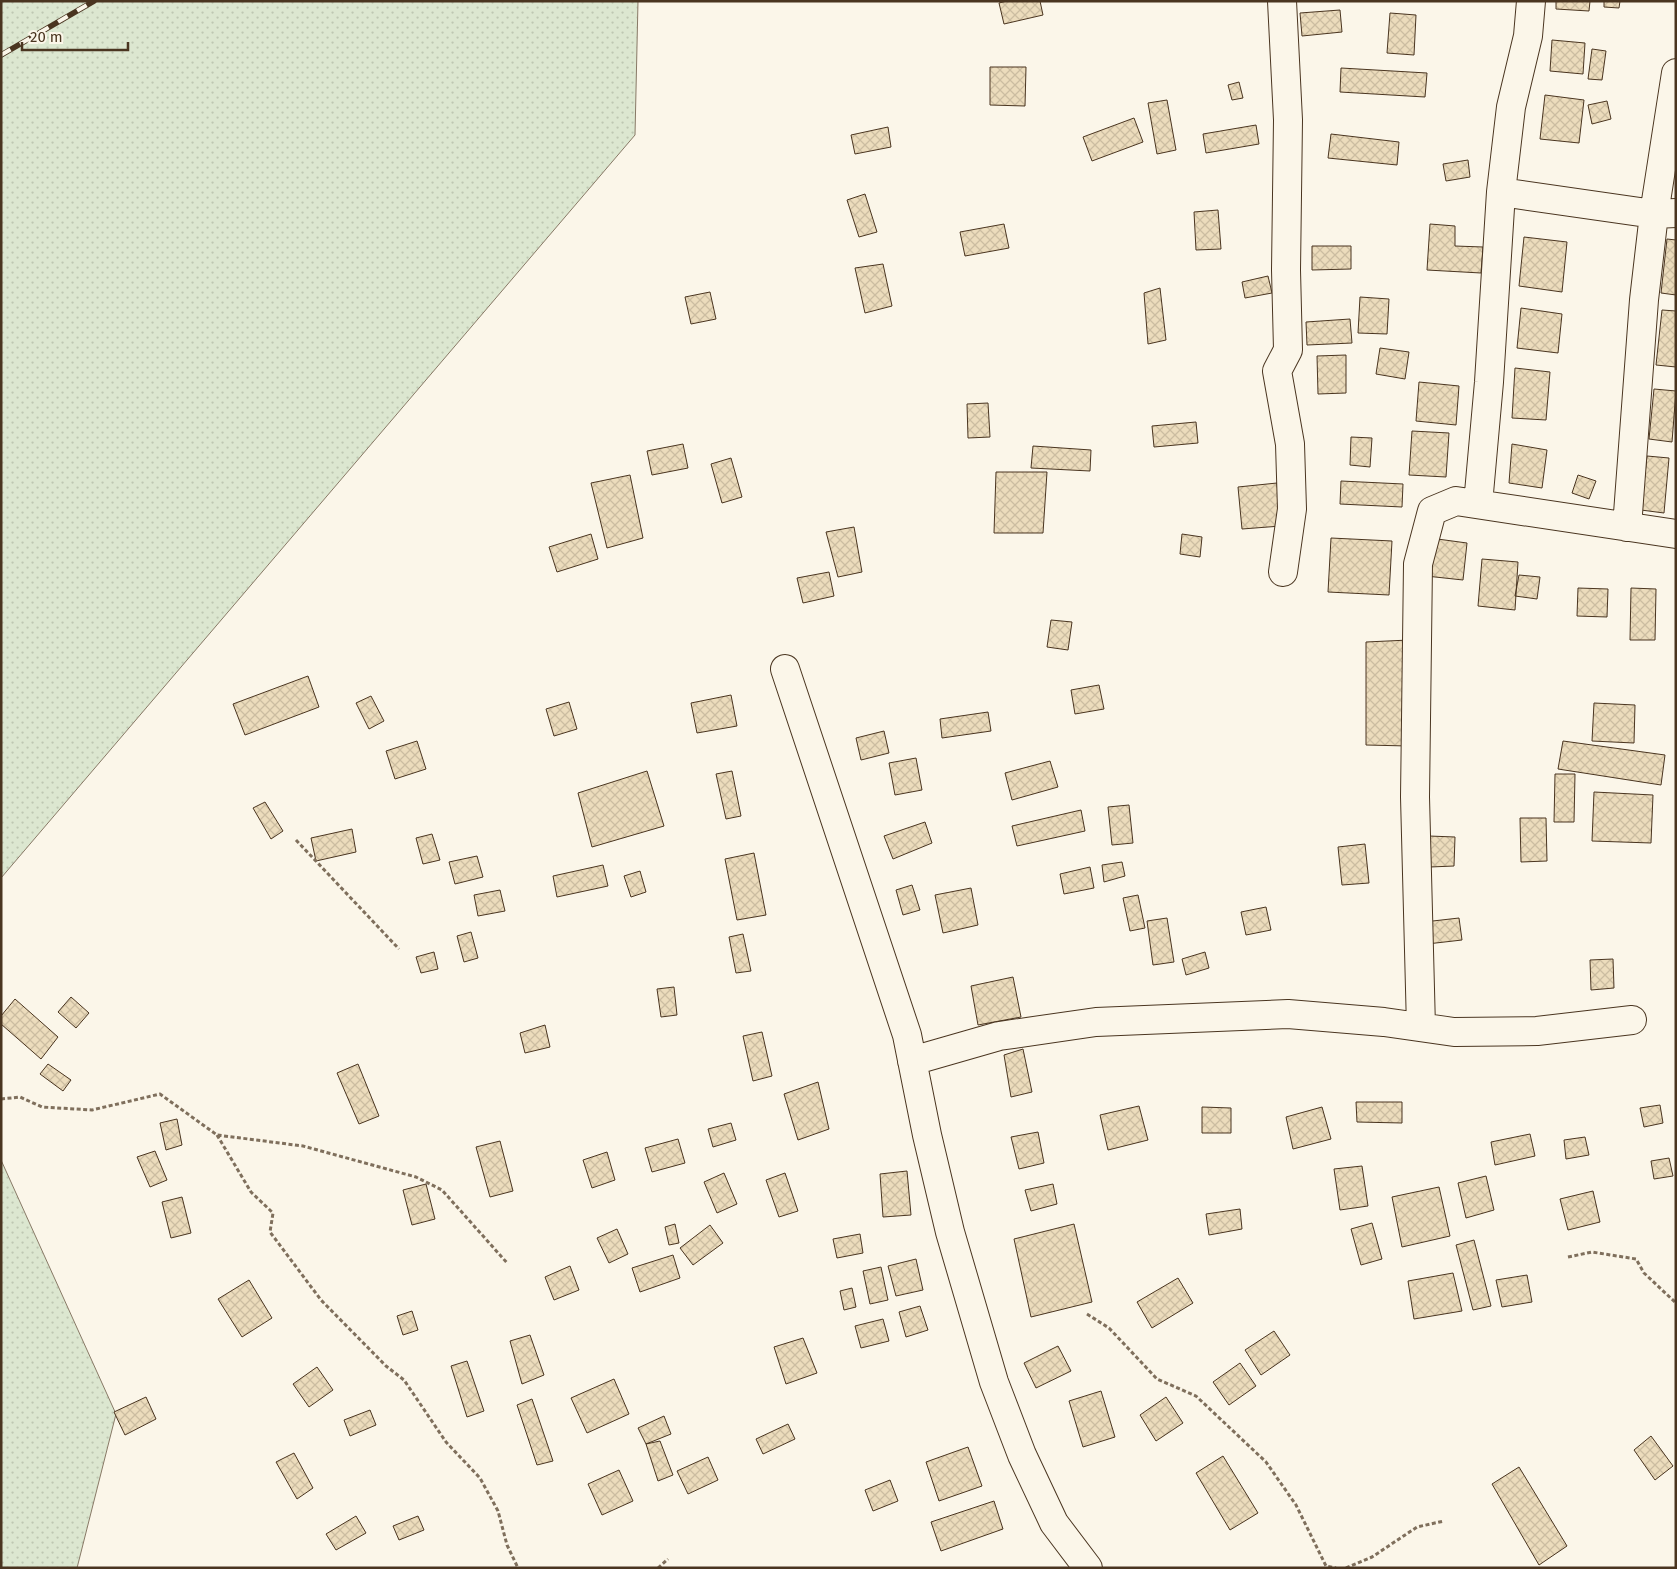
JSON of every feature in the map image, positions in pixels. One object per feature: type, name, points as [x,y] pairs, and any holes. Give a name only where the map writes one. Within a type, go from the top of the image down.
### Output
[{"type":"street","points":[[1282,1],[1288,120],[1286,260],[1288,350],[1277,371],[1290,444],[1292,509],[1283,572]]},
{"type":"street","points":[[1478,504],[1489,382],[1501,192],[1511,107],[1528,36],[1531,1]]},
{"type":"street","points":[[1627,527],[1644,300],[1665,213],[1676,72]]},
{"type":"street","points":[[1501,192],[1665,213]]},
{"type":"street","points":[[1421,1028],[1416,797],[1418,564],[1432,511],[1456,501],[1676,534]]},
{"type":"street","points":[[785,669],[907,1034],[950,1232],[994,1382],[1022,1455],[1054,1523],[1088,1568]]},
{"type":"street","points":[[912,1061],[999,1036],[1096,1022],[1288,1014],[1454,1032],[1537,1032],[1632,1020]]},
{"type":"path","points":[[296,840],[399,949]]},
{"type":"path","points":[[1,1099],[20,1097],[42,1107],[92,1110],[160,1094],[217,1135],[251,1192],[273,1213],[270,1232],[294,1267],[321,1300],[386,1366],[404,1380],[446,1442],[480,1478],[498,1511],[507,1545],[518,1568]]},
{"type":"path","points":[[217,1135],[303,1146],[416,1177],[442,1190],[508,1264]]},
{"type":"path","points":[[1568,1257],[1592,1252],[1636,1259],[1644,1273],[1676,1303]]},
{"type":"path","points":[[1087,1314],[1109,1328],[1157,1379],[1196,1396],[1266,1462],[1296,1505],[1326,1566],[1336,1568]]},
{"type":"path","points":[[1346,1568],[1372,1557],[1417,1527],[1444,1521]]},
{"type":"path","points":[[658,1568],[668,1559]]},
{"type":"green space","points":[[1,1],[638,1],[635,135],[1,878]]},
{"type":"green space","points":[[1,1160],[116,1414],[77,1568],[1,1568]]},
{"type":"building","points":[[1007,1],[1040,1],[1043,15],[1004,24],[999,3]]},
{"type":"building","points":[[1556,1],[1590,1],[1589,11],[1556,9]]},
{"type":"building","points":[[1604,1],[1620,1],[1619,8],[1604,7]]},
{"type":"building","points":[[1340,10],[1342,32],[1302,36],[1300,13]]},
{"type":"building","points":[[1390,13],[1416,15],[1414,55],[1387,53]]},
{"type":"building","points":[[1552,40],[1585,43],[1583,74],[1550,71]]},
{"type":"building","points":[[1592,49],[1606,51],[1602,80],[1588,79]]},
{"type":"building","points":[[990,67],[1026,67],[1025,106],[990,105]]},
{"type":"building","points":[[1341,68],[1427,73],[1425,97],[1340,92]]},
{"type":"building","points":[[1239,82],[1243,98],[1232,100],[1228,85]]},
{"type":"building","points":[[1545,95],[1584,100],[1579,143],[1540,139]]},
{"type":"building","points":[[1167,100],[1176,150],[1157,154],[1148,103]]},
{"type":"building","points":[[1607,101],[1611,119],[1592,124],[1588,105]]},
{"type":"building","points":[[1134,118],[1143,142],[1092,161],[1083,137]]},
{"type":"building","points":[[1256,125],[1259,144],[1206,153],[1203,134]]},
{"type":"building","points":[[888,127],[891,147],[855,154],[851,135]]},
{"type":"building","points":[[1331,134],[1399,142],[1397,165],[1328,158]]},
{"type":"building","points":[[1468,160],[1470,177],[1446,181],[1443,164]]},
{"type":"building","points":[[865,194],[877,232],[859,237],[847,200]]},
{"type":"building","points":[[1218,210],[1221,249],[1196,250],[1194,212]]},
{"type":"building","points":[[1004,224],[1009,248],[965,256],[960,232]]},
{"type":"building","points":[[1430,224],[1455,226],[1455,246],[1483,247],[1481,273],[1427,270]]},
{"type":"building","points":[[1524,237],[1567,242],[1562,292],[1519,286]]},
{"type":"building","points":[[1667,239],[1676,240],[1676,295],[1661,293]]},
{"type":"building","points":[[1312,246],[1351,246],[1351,269],[1312,270]]},
{"type":"building","points":[[883,264],[892,306],[865,313],[855,268]]},
{"type":"building","points":[[1268,276],[1272,293],[1245,298],[1242,282]]},
{"type":"building","points":[[1160,288],[1166,340],[1148,344],[1144,293]]},
{"type":"building","points":[[710,292],[716,319],[691,324],[685,297]]},
{"type":"building","points":[[1360,297],[1389,299],[1387,334],[1358,333]]},
{"type":"building","points":[[1521,308],[1562,314],[1558,353],[1517,348]]},
{"type":"building","points":[[1662,310],[1676,311],[1676,367],[1656,365]]},
{"type":"building","points":[[1350,319],[1352,343],[1307,345],[1306,322]]},
{"type":"building","points":[[1380,348],[1409,352],[1405,379],[1376,374]]},
{"type":"building","points":[[1346,355],[1346,393],[1318,394],[1317,356]]},
{"type":"building","points":[[1515,368],[1550,372],[1546,420],[1512,418]]},
{"type":"building","points":[[1419,382],[1459,386],[1456,425],[1416,421]]},
{"type":"building","points":[[1654,389],[1676,391],[1672,442],[1649,439]]},
{"type":"building","points":[[988,403],[990,437],[968,438],[967,404]]},
{"type":"building","points":[[1196,422],[1198,443],[1154,447],[1152,426]]},
{"type":"building","points":[[1412,431],[1449,433],[1446,477],[1409,475]]},
{"type":"building","points":[[1351,437],[1372,438],[1370,467],[1350,465]]},
{"type":"building","points":[[683,444],[688,468],[652,475],[647,451]]},
{"type":"building","points":[[1512,444],[1547,450],[1542,488],[1509,483]]},
{"type":"building","points":[[1033,446],[1091,450],[1090,471],[1031,468]]},
{"type":"building","points":[[1647,456],[1669,458],[1664,513],[1641,510]]},
{"type":"building","points":[[731,458],[742,497],[722,503],[711,464]]},
{"type":"building","points":[[996,472],[1047,472],[1043,533],[994,533]]},
{"type":"building","points":[[630,475],[643,538],[607,548],[591,483]]},
{"type":"building","points":[[1578,475],[1596,481],[1589,499],[1572,493]]},
{"type":"building","points":[[1341,481],[1403,484],[1402,507],[1340,504]]},
{"type":"building","points":[[1277,483],[1281,526],[1242,529],[1238,487]]},
{"type":"building","points":[[854,527],[862,572],[838,577],[826,532]]},
{"type":"building","points":[[591,534],[598,559],[557,572],[549,547]]},
{"type":"building","points":[[1182,534],[1202,537],[1200,557],[1180,554]]},
{"type":"building","points":[[1331,538],[1392,541],[1389,595],[1328,592]]},
{"type":"building","points":[[1430,538],[1467,543],[1463,580],[1426,576]]},
{"type":"building","points":[[1482,559],[1518,562],[1515,610],[1478,606]]},
{"type":"building","points":[[829,572],[834,596],[803,603],[797,578]]},
{"type":"building","points":[[1519,575],[1540,577],[1537,599],[1515,596]]},
{"type":"building","points":[[1578,588],[1608,589],[1607,617],[1577,616]]},
{"type":"building","points":[[1631,588],[1656,589],[1655,640],[1630,640]]},
{"type":"building","points":[[1051,620],[1072,622],[1068,650],[1047,647]]},
{"type":"building","points":[[1409,640],[1408,746],[1366,745],[1366,642]]},
{"type":"building","points":[[308,676],[319,707],[245,735],[233,704]]},
{"type":"building","points":[[1099,685],[1104,709],[1075,714],[1071,690]]},
{"type":"building","points":[[731,695],[737,726],[697,733],[691,703]]},
{"type":"building","points":[[371,696],[384,721],[369,729],[356,703]]},
{"type":"building","points":[[569,702],[577,729],[554,736],[546,709]]},
{"type":"building","points":[[1594,703],[1635,705],[1634,743],[1592,741]]},
{"type":"building","points":[[988,712],[991,731],[942,738],[940,719]]},
{"type":"building","points":[[884,731],[889,753],[861,760],[856,738]]},
{"type":"building","points":[[417,741],[426,769],[395,779],[386,751]]},
{"type":"building","points":[[1563,741],[1665,755],[1661,785],[1558,769]]},
{"type":"building","points":[[916,758],[922,790],[895,795],[889,763]]},
{"type":"building","points":[[1050,761],[1058,787],[1012,800],[1005,773]]},
{"type":"building","points":[[647,771],[664,826],[592,847],[578,793]]},
{"type":"building","points":[[732,771],[741,816],[726,819],[716,774]]},
{"type":"building","points":[[1555,774],[1575,774],[1574,822],[1554,822]]},
{"type":"building","points":[[1594,792],[1653,795],[1651,843],[1592,841]]},
{"type":"building","points":[[265,802],[283,831],[271,839],[253,808]]},
{"type":"building","points":[[1129,805],[1133,843],[1112,845],[1108,807]]},
{"type":"building","points":[[1081,810],[1085,831],[1017,846],[1012,826]]},
{"type":"building","points":[[1520,818],[1546,818],[1547,861],[1521,862]]},
{"type":"building","points":[[925,822],[932,843],[893,859],[884,836]]},
{"type":"building","points":[[352,829],[356,852],[316,861],[311,838]]},
{"type":"building","points":[[432,834],[440,860],[423,864],[416,838]]},
{"type":"building","points":[[1429,836],[1455,837],[1454,866],[1430,867]]},
{"type":"building","points":[[1365,844],[1369,883],[1342,885],[1338,847]]},
{"type":"building","points":[[754,853],[766,915],[737,920],[725,859]]},
{"type":"building","points":[[477,856],[483,877],[455,884],[449,862]]},
{"type":"building","points":[[1122,862],[1125,876],[1104,882],[1102,865]]},
{"type":"building","points":[[603,865],[608,886],[557,897],[553,876]]},
{"type":"building","points":[[1090,867],[1094,888],[1064,894],[1060,874]]},
{"type":"building","points":[[640,871],[646,892],[631,897],[624,876]]},
{"type":"building","points":[[912,885],[920,910],[903,915],[896,890]]},
{"type":"building","points":[[971,888],[978,925],[943,933],[935,895]]},
{"type":"building","points":[[500,890],[505,911],[478,916],[474,895]]},
{"type":"building","points":[[1138,895],[1145,928],[1130,931],[1123,898]]},
{"type":"building","points":[[1266,907],[1271,930],[1246,935],[1241,912]]},
{"type":"building","points":[[1167,918],[1174,962],[1153,965],[1147,921]]},
{"type":"building","points":[[1459,918],[1462,940],[1427,944],[1424,922]]},
{"type":"building","points":[[471,932],[478,958],[464,962],[457,936]]},
{"type":"building","points":[[743,934],[751,971],[736,973],[729,937]]},
{"type":"building","points":[[434,952],[438,969],[421,973],[416,957]]},
{"type":"building","points":[[1205,952],[1209,968],[1186,975],[1182,959]]},
{"type":"building","points":[[1613,959],[1614,988],[1591,990],[1590,960]]},
{"type":"building","points":[[1013,977],[1021,1017],[978,1025],[971,986]]},
{"type":"building","points":[[674,987],[677,1015],[661,1017],[657,989]]},
{"type":"building","points":[[71,997],[89,1013],[76,1028],[58,1012]]},
{"type":"building","points":[[15,999],[58,1037],[41,1059],[1,1024],[1,1016]]},
{"type":"building","points":[[545,1025],[550,1047],[525,1053],[520,1033]]},
{"type":"building","points":[[762,1032],[772,1076],[753,1081],[743,1036]]},
{"type":"building","points":[[1023,1049],[1032,1092],[1011,1097],[1004,1055]]},
{"type":"building","points":[[48,1064],[71,1080],[63,1091],[40,1074]]},
{"type":"building","points":[[358,1064],[379,1116],[359,1124],[337,1073]]},
{"type":"building","points":[[818,1082],[829,1129],[798,1140],[784,1094]]},
{"type":"building","points":[[1356,1102],[1402,1102],[1402,1123],[1357,1122]]},
{"type":"building","points":[[1660,1105],[1663,1123],[1644,1127],[1640,1108]]},
{"type":"building","points":[[1139,1106],[1148,1140],[1108,1150],[1100,1115]]},
{"type":"building","points":[[1202,1107],[1231,1108],[1231,1133],[1202,1133]]},
{"type":"building","points":[[1322,1107],[1331,1139],[1293,1149],[1286,1117]]},
{"type":"building","points":[[177,1119],[182,1145],[166,1150],[160,1123]]},
{"type":"building","points":[[731,1123],[736,1140],[713,1147],[708,1129]]},
{"type":"building","points":[[1038,1132],[1044,1163],[1019,1169],[1011,1137]]},
{"type":"building","points":[[1530,1134],[1535,1156],[1495,1165],[1491,1142]]},
{"type":"building","points":[[1585,1137],[1589,1155],[1566,1159],[1564,1140]]},
{"type":"building","points":[[678,1139],[685,1163],[652,1172],[645,1148]]},
{"type":"building","points":[[500,1141],[513,1191],[490,1197],[476,1147]]},
{"type":"building","points":[[155,1151],[167,1180],[150,1187],[137,1157]]},
{"type":"building","points":[[607,1152],[615,1180],[592,1188],[583,1160]]},
{"type":"building","points":[[1669,1158],[1673,1176],[1654,1179],[1651,1161]]},
{"type":"building","points":[[1362,1166],[1368,1206],[1340,1210],[1334,1169]]},
{"type":"building","points":[[907,1171],[911,1215],[883,1217],[880,1174]]},
{"type":"building","points":[[724,1173],[737,1204],[717,1213],[704,1182]]},
{"type":"building","points":[[785,1173],[798,1211],[779,1217],[766,1180]]},
{"type":"building","points":[[1486,1176],[1494,1210],[1466,1218],[1458,1183]]},
{"type":"building","points":[[426,1184],[435,1219],[412,1225],[403,1190]]},
{"type":"building","points":[[1053,1184],[1057,1204],[1031,1211],[1025,1190]]},
{"type":"building","points":[[1439,1187],[1450,1236],[1402,1247],[1392,1197]]},
{"type":"building","points":[[1593,1191],[1600,1222],[1568,1230],[1560,1199]]},
{"type":"building","points":[[182,1197],[191,1233],[171,1238],[162,1202]]},
{"type":"building","points":[[1240,1209],[1242,1229],[1209,1235],[1206,1214]]},
{"type":"building","points":[[1372,1223],[1382,1259],[1361,1265],[1351,1229]]},
{"type":"building","points":[[675,1224],[679,1243],[669,1245],[665,1227]]},
{"type":"building","points":[[1074,1224],[1092,1302],[1031,1317],[1014,1239]]},
{"type":"building","points":[[710,1225],[723,1243],[693,1265],[680,1248]]},
{"type":"building","points":[[617,1229],[628,1254],[609,1263],[597,1238]]},
{"type":"building","points":[[860,1234],[863,1253],[837,1258],[833,1239]]},
{"type":"building","points":[[1474,1240],[1491,1306],[1473,1310],[1456,1245]]},
{"type":"building","points":[[673,1255],[680,1278],[640,1292],[632,1268]]},
{"type":"building","points":[[916,1259],[923,1290],[896,1296],[888,1266]]},
{"type":"building","points":[[570,1266],[579,1290],[554,1300],[545,1277]]},
{"type":"building","points":[[881,1267],[888,1300],[870,1304],[863,1271]]},
{"type":"building","points":[[1453,1273],[1462,1311],[1414,1319],[1408,1281]]},
{"type":"building","points":[[1527,1275],[1532,1302],[1502,1307],[1496,1280]]},
{"type":"building","points":[[1178,1278],[1193,1303],[1152,1328],[1137,1302]]},
{"type":"building","points":[[249,1280],[272,1318],[242,1337],[218,1299]]},
{"type":"building","points":[[852,1288],[856,1307],[844,1310],[840,1291]]},
{"type":"building","points":[[920,1306],[928,1330],[906,1337],[899,1312]]},
{"type":"building","points":[[412,1311],[418,1330],[403,1335],[397,1316]]},
{"type":"building","points":[[883,1319],[889,1341],[861,1348],[855,1326]]},
{"type":"building","points":[[1274,1331],[1290,1355],[1261,1375],[1245,1350]]},
{"type":"building","points":[[530,1335],[544,1375],[522,1384],[510,1341]]},
{"type":"building","points":[[803,1338],[817,1373],[786,1384],[774,1347]]},
{"type":"building","points":[[1058,1346],[1071,1371],[1036,1388],[1024,1363]]},
{"type":"building","points":[[467,1361],[484,1411],[467,1417],[451,1366]]},
{"type":"building","points":[[1240,1363],[1256,1386],[1229,1405],[1213,1382]]},
{"type":"building","points":[[317,1367],[333,1390],[309,1407],[293,1384]]},
{"type":"building","points":[[614,1379],[629,1414],[587,1433],[571,1398]]},
{"type":"building","points":[[1101,1391],[1115,1437],[1083,1447],[1069,1401]]},
{"type":"building","points":[[146,1397],[156,1419],[125,1435],[114,1412]]},
{"type":"building","points":[[1166,1397],[1183,1423],[1156,1441],[1140,1415]]},
{"type":"building","points":[[532,1399],[553,1461],[537,1465],[517,1405]]},
{"type":"building","points":[[370,1410],[376,1425],[350,1436],[344,1420]]},
{"type":"building","points":[[664,1416],[671,1434],[646,1444],[638,1428]]},
{"type":"building","points":[[788,1424],[795,1439],[763,1454],[756,1439]]},
{"type":"building","points":[[1651,1436],[1673,1466],[1655,1480],[1634,1450]]},
{"type":"building","points":[[660,1441],[673,1475],[658,1481],[646,1444]]},
{"type":"building","points":[[968,1447],[982,1486],[939,1501],[926,1462]]},
{"type":"building","points":[[294,1453],[313,1488],[297,1499],[276,1462]]},
{"type":"building","points":[[1223,1456],[1258,1513],[1230,1530],[1196,1473]]},
{"type":"building","points":[[708,1457],[718,1480],[688,1494],[677,1471]]},
{"type":"building","points":[[1519,1467],[1567,1546],[1539,1565],[1492,1484]]},
{"type":"building","points":[[619,1470],[633,1501],[602,1515],[588,1484]]},
{"type":"building","points":[[890,1480],[898,1501],[873,1511],[865,1490]]},
{"type":"building","points":[[994,1501],[1003,1529],[941,1551],[931,1522]]},
{"type":"building","points":[[356,1516],[366,1533],[336,1550],[326,1534]]},
{"type":"building","points":[[418,1516],[424,1530],[399,1540],[393,1526]]},
{"type":"railway","points":[[1,55],[94,1]]}]
